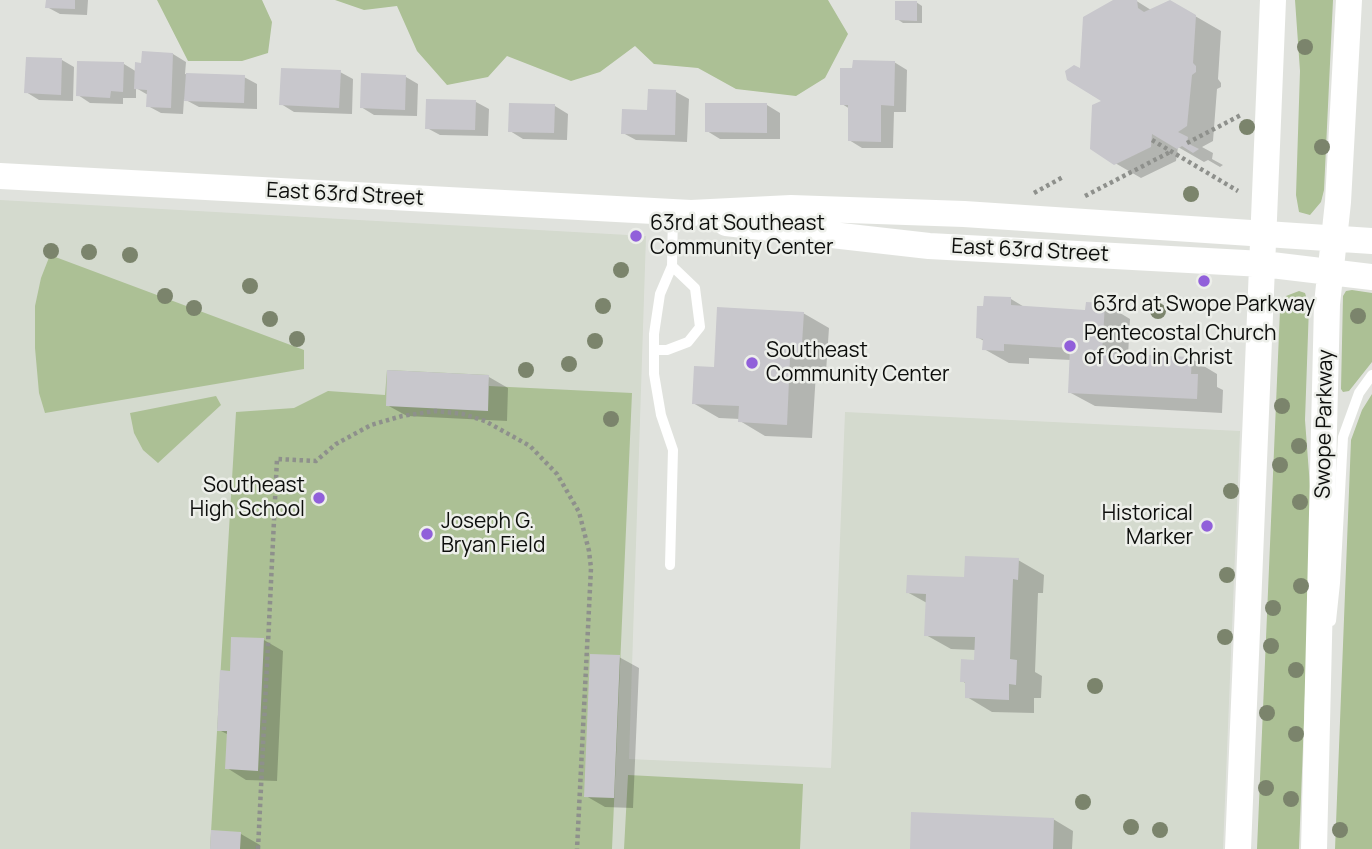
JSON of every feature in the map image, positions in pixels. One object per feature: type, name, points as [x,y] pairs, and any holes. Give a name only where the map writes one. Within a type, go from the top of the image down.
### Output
[{"type":"main road","points":[[1238,849],[1273,0]]},
{"type":"main road","name":"Swope Parkway","points":[[1314,849],[1327,318],[1338,202],[1349,0]]},
{"type":"main road","name":"East 63rd Street","points":[[0,176],[682,212],[791,208],[951,213],[1372,241]]},
{"type":"main road","name":"East 63rd Street","points":[[682,212],[733,225],[929,246],[1263,264],[1372,277]]},
{"type":"lane","points":[[670,565],[673,450],[661,415],[654,373],[654,334],[660,294],[672,266],[682,212]]},
{"type":"lane","points":[[654,351],[667,351],[688,342],[699,327],[695,288],[672,266]]},
{"type":"lane","points":[[1320,683],[1335,583],[1343,437],[1359,393],[1372,375]]},
{"type":"path","points":[[1187,142],[1241,115]]},
{"type":"path","points":[[1152,140],[1238,191]]},
{"type":"path","points":[[1085,196],[1171,152]]},
{"type":"path","points":[[1034,193],[1063,177]]},
{"type":"path","points":[[436,411],[436,417]]},
{"type":"path","points":[[258,849],[276,459],[316,461],[337,444],[371,425],[402,416],[436,411],[463,414],[485,421],[530,446],[557,474],[579,512],[591,568],[577,849]]},
{"type":"shaded area","name":"Southeast High School","points":[[0,200],[646,236],[629,759],[831,768],[845,412],[1240,431],[1223,849],[0,849]]},
{"type":"green space","points":[[157,0],[262,0],[272,22],[268,53],[242,61],[188,61]]},
{"type":"green space","points":[[335,0],[828,0],[848,34],[825,78],[796,96],[736,89],[698,68],[654,64],[635,46],[600,72],[571,81],[507,56],[488,77],[447,85],[417,51],[397,6],[364,10]]},
{"type":"green space","points":[[1295,0],[1333,0],[1324,190],[1321,202],[1310,215],[1299,212],[1296,195],[1300,71]]},
{"type":"green space","points":[[50,255],[304,350],[304,369],[45,413],[39,393],[35,306],[41,278]]},
{"type":"green space","points":[[1299,291],[1305,293],[1309,306],[1305,420],[1312,513],[1299,849],[1257,849],[1280,310],[1286,296]]},
{"type":"green space","points":[[1346,291],[1372,293],[1372,362],[1349,391],[1343,392],[1343,296]]},
{"type":"green space","name":"Joseph G. Bryan Field","points":[[387,370],[489,375],[489,386],[632,393],[612,849],[210,849],[236,412],[294,408],[328,391],[385,395]]},
{"type":"green space","points":[[1372,394],[1372,849],[1335,849],[1351,440],[1362,410]]},
{"type":"green space","points":[[216,396],[221,405],[158,463],[143,450],[134,433],[130,413]]},
{"type":"green space","points":[[628,775],[803,784],[800,849],[624,849]]},
{"type":"building","points":[[46,0],[75,0],[75,9],[45,8]]},
{"type":"building","points":[[1113,0],[1137,0],[1138,8],[1144,12],[1170,0],[1196,15],[1193,63],[1196,72],[1192,75],[1187,126],[1178,132],[1188,137],[1187,143],[1199,149],[1193,153],[1182,146],[1177,149],[1152,134],[1151,147],[1114,165],[1090,149],[1092,105],[1101,101],[1067,80],[1065,71],[1074,65],[1080,68],[1083,17]]},
{"type":"building","points":[[895,1],[917,1],[917,21],[895,20]]},
{"type":"building","points":[[142,51],[173,53],[171,108],[146,107],[147,90],[134,89],[135,62],[141,63]]},
{"type":"building","points":[[26,57],[62,58],[61,95],[24,93]]},
{"type":"building","points":[[853,60],[895,61],[894,106],[881,105],[881,142],[848,141],[848,105],[840,105],[840,68],[852,68]]},
{"type":"building","points":[[77,61],[124,62],[123,92],[111,91],[110,98],[76,96]]},
{"type":"building","points":[[281,68],[341,70],[339,108],[279,105]]},
{"type":"building","points":[[186,73],[245,75],[244,103],[184,101]]},
{"type":"building","points":[[361,73],[406,75],[405,110],[360,108]]},
{"type":"building","points":[[648,89],[676,90],[675,135],[621,134],[622,109],[647,110]]},
{"type":"building","points":[[426,99],[476,100],[475,130],[425,129]]},
{"type":"building","points":[[509,103],[555,104],[554,133],[508,132]]},
{"type":"building","points":[[705,103],[767,103],[767,133],[705,132]]},
{"type":"building","name":"Pentecostal Church of God in Christ","points":[[984,296],[1011,297],[1011,305],[1085,310],[1086,302],[1105,303],[1102,353],[1192,357],[1191,374],[1198,374],[1197,399],[1068,393],[1070,348],[1004,344],[1004,351],[982,350],[983,339],[976,338],[977,306],[983,306]]},
{"type":"building","name":"Southeast Community Center","points":[[717,307],[804,312],[801,359],[790,358],[787,425],[738,422],[739,406],[692,404],[694,366],[714,367]]},
{"type":"building","points":[[387,370],[489,375],[488,411],[386,406]]},
{"type":"building","points":[[965,556],[1019,558],[1018,580],[1013,579],[1010,659],[1017,660],[1016,685],[1009,684],[1009,700],[965,698],[965,682],[960,682],[961,659],[974,660],[975,637],[924,636],[926,594],[906,593],[907,575],[964,577]]},
{"type":"building","points":[[231,637],[264,638],[258,771],[225,769],[227,731],[217,731],[220,670],[230,671]]},
{"type":"building","points":[[590,654],[620,655],[614,798],[584,797]]},
{"type":"building","points":[[911,812],[1054,818],[1053,849],[910,849]]},
{"type":"building","points":[[211,830],[241,832],[240,849],[210,849]]},
{"type":"place","name":"63rd at Southeast Community Center","points":[[636,236]]},
{"type":"place","name":"63rd at Swope Parkway","points":[[1204,281]]},
{"type":"place","name":"Pentecostal Church of God in Christ","points":[[1070,346]]},
{"type":"place","name":"Southeast Community Center","points":[[752,363]]},
{"type":"place","name":"Southeast High School","points":[[319,498]]},
{"type":"place","name":"Historical Marker","points":[[1207,526]]},
{"type":"place","name":"Joseph G. Bryan Field","points":[[427,534]]}]
